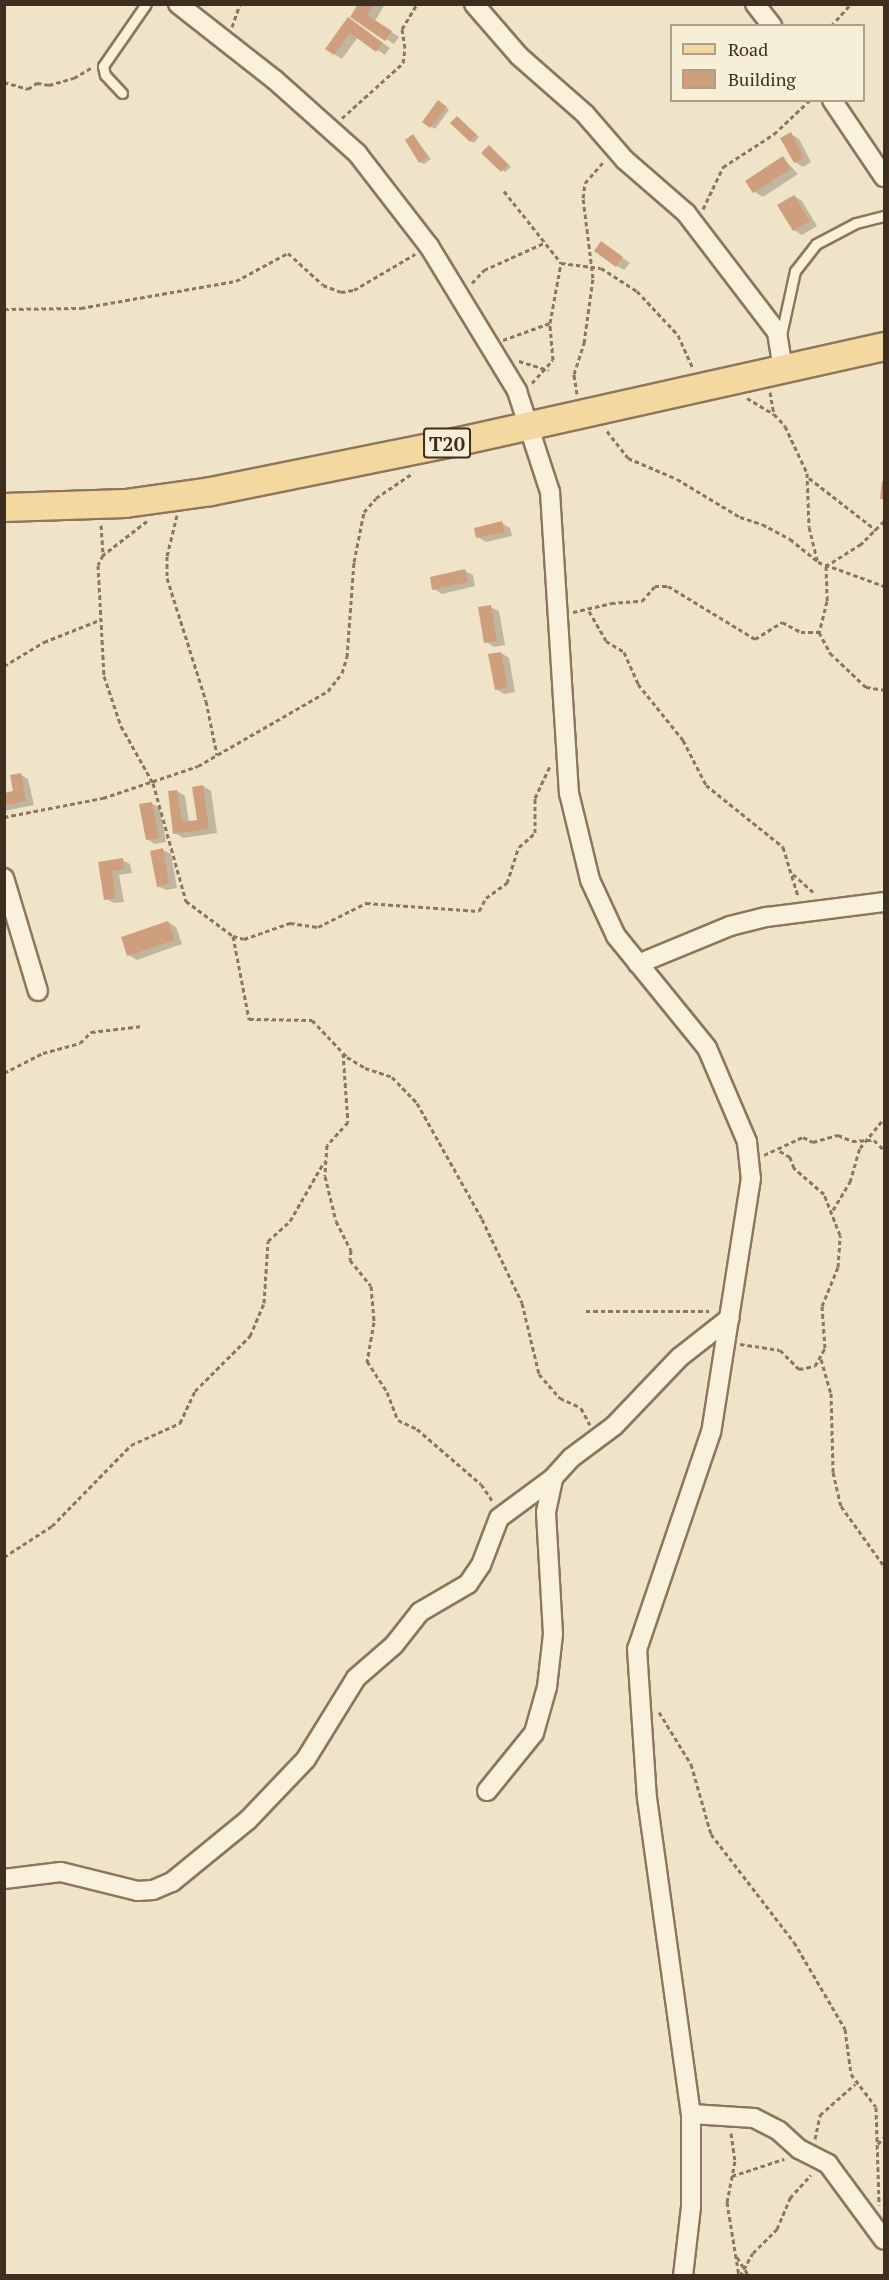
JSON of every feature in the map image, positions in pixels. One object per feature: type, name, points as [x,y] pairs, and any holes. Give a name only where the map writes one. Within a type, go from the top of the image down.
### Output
[{"type":"main road","name":"T20","points":[[4,507],[100,505],[168,497],[425,448],[530,422],[783,370],[885,346]]},
{"type":"street","points":[[178,4],[331,127],[392,194],[429,246],[495,351],[517,391],[530,422],[550,492],[565,749],[578,839],[590,880],[616,936],[707,1048],[731,1097],[751,1159],[727,1344],[711,1432],[637,1649],[647,1797],[691,2114],[692,2207],[683,2276]]},
{"type":"street","points":[[474,4],[519,56],[595,123],[616,150],[694,224],[780,341],[783,370]]},
{"type":"street","points":[[755,4],[770,24]]},
{"type":"street","points":[[833,102],[885,177]]},
{"type":"street","points":[[4,878],[38,991]]},
{"type":"street","points":[[638,964],[730,926],[803,912],[885,902]]},
{"type":"street","points":[[487,1791],[534,1733],[548,1687],[553,1634],[546,1512],[553,1478],[559,1468],[620,1420],[680,1357],[731,1313]]},
{"type":"street","points":[[4,1879],[61,1872],[138,1891],[153,1890],[172,1882],[248,1820],[306,1759],[323,1737],[356,1678],[394,1645],[420,1612],[476,1576],[493,1527],[508,1509],[553,1478]]},
{"type":"street","points":[[691,2114],[720,2115],[765,2122],[809,2154],[828,2164],[881,2235]]},
{"type":"lane","points":[[122,93],[105,75],[103,66],[146,4]]},
{"type":"lane","points":[[780,341],[785,301],[795,271],[816,244],[856,223],[885,216]]},
{"type":"path","points":[[331,127],[403,63],[405,48],[402,29],[417,4]]},
{"type":"path","points":[[833,24],[851,4]]},
{"type":"path","points":[[4,82],[28,89],[37,83],[50,85],[74,78],[91,67],[103,66]]},
{"type":"path","points":[[694,224],[723,166],[788,123],[808,102]]},
{"type":"path","points":[[616,150],[585,183],[582,213],[592,265],[587,326],[574,374],[584,411],[628,458],[678,479],[740,517],[762,524],[826,566],[885,586]]},
{"type":"path","points":[[504,191],[561,263],[592,265]]},
{"type":"path","points":[[456,289],[472,283],[484,270],[544,243]]},
{"type":"path","points":[[4,309],[81,308],[236,281],[284,253],[292,254],[323,285],[341,292],[354,290],[429,246]]},
{"type":"path","points":[[517,391],[549,370],[553,360],[550,323],[561,263]]},
{"type":"path","points":[[495,351],[550,323]]},
{"type":"path","points":[[495,351],[549,370]]},
{"type":"path","points":[[4,817],[153,783],[217,755],[336,683],[351,634],[354,562],[364,512],[376,498],[410,477],[425,448]]},
{"type":"path","points":[[809,478],[876,530]]},
{"type":"path","points":[[168,497],[167,578],[206,701],[217,755]]},
{"type":"path","points":[[104,555],[137,532],[168,497]]},
{"type":"path","points":[[100,505],[104,555],[96,574],[102,619],[106,684],[121,726],[153,783],[186,901],[233,936],[244,939],[290,923],[318,927],[366,903],[478,910],[486,898],[507,883],[519,847],[535,833],[537,788],[547,769],[565,749]]},
{"type":"path","points":[[826,566],[885,521]]},
{"type":"path","points":[[826,566],[828,589],[819,632],[830,653],[866,687],[885,690]]},
{"type":"path","points":[[557,612],[589,611],[605,604],[642,601],[655,586],[668,586],[755,639],[782,622],[801,632],[819,632]]},
{"type":"path","points":[[589,611],[606,641],[624,652],[638,684],[682,740],[706,785],[783,847],[803,912]]},
{"type":"path","points":[[4,666],[44,642],[102,619]]},
{"type":"path","points":[[793,874],[831,909]]},
{"type":"path","points":[[233,936],[247,1016],[253,1020],[312,1020],[343,1053],[365,1068],[392,1077],[417,1103],[482,1220],[522,1303],[538,1374],[550,1390],[588,1416],[590,1444]]},
{"type":"path","points":[[4,1073],[43,1053],[80,1043],[91,1032],[143,1026]]},
{"type":"path","points":[[4,1557],[52,1526],[131,1445],[180,1423],[195,1391],[250,1336],[264,1303],[268,1241],[290,1221],[319,1177],[327,1145],[348,1122],[343,1053]]},
{"type":"path","points":[[833,1210],[850,1182],[860,1148],[885,1118]]},
{"type":"path","points":[[751,1159],[778,1150],[804,1137],[813,1142],[838,1136],[852,1141],[869,1138],[885,1150]]},
{"type":"path","points":[[727,1344],[772,1347],[799,1369],[815,1366],[821,1359],[825,1348],[822,1306],[833,1281],[840,1252],[840,1235],[833,1210],[824,1194],[794,1168],[790,1157],[778,1150]]},
{"type":"path","points":[[324,1161],[336,1221],[350,1246],[350,1260],[371,1286],[374,1322],[367,1361],[387,1392],[395,1416],[417,1429],[481,1484],[493,1502],[508,1509]]},
{"type":"path","points":[[586,1311],[731,1313]]},
{"type":"path","points":[[821,1359],[831,1392],[833,1472],[841,1506],[885,1566]]},
{"type":"path","points":[[656,1706],[692,1764],[711,1834],[794,1942],[845,2029],[855,2084],[876,2107],[881,2235]]},
{"type":"path","points":[[739,2276],[777,2229],[790,2198],[810,2180],[809,2154],[820,2115],[855,2084]]},
{"type":"path","points":[[720,2115],[735,2148],[727,2202],[739,2276]]},
{"type":"path","points":[[877,2145],[885,2138]]},
{"type":"path","points":[[732,2176],[809,2154]]},
{"type":"path","points":[[736,2256],[749,2276]]},
{"type":"building","points":[[358,4],[374,4],[367,15],[392,31],[385,41],[350,17]]},
{"type":"building","points":[[348,17],[383,43],[376,52],[350,33],[334,55],[325,49]]},
{"type":"building","points":[[438,100],[447,107],[430,128],[422,122]]},
{"type":"building","points":[[457,116],[477,135],[470,142],[450,123]]},
{"type":"building","points":[[791,132],[804,158],[794,163],[780,138]]},
{"type":"building","points":[[413,134],[428,157],[419,163],[405,140]]},
{"type":"building","points":[[489,145],[508,164],[501,172],[481,153]]},
{"type":"building","points":[[783,156],[791,169],[753,193],[745,181]]},
{"type":"building","points":[[794,195],[810,221],[793,231],[777,205]]},
{"type":"building","points":[[601,241],[623,257],[616,267],[594,251]]},
{"type":"building","points":[[882,481],[884,481],[884,499],[880,499]]},
{"type":"building","points":[[502,521],[505,532],[476,538],[474,528]]},
{"type":"building","points":[[465,569],[468,582],[432,590],[430,577]]},
{"type":"building","points":[[491,605],[497,641],[484,643],[478,607]]},
{"type":"building","points":[[501,652],[508,688],[495,690],[488,654]]},
{"type":"building","points":[[21,773],[26,801],[4,805],[4,793],[13,791],[10,775]]},
{"type":"building","points":[[203,785],[209,829],[173,834],[168,791],[177,790],[182,822],[197,820],[192,787]]},
{"type":"building","points":[[152,802],[159,838],[146,840],[139,804]]},
{"type":"building","points":[[163,848],[169,884],[157,887],[150,851]]},
{"type":"building","points":[[123,858],[124,869],[112,871],[116,898],[104,900],[98,862]]},
{"type":"building","points":[[168,921],[175,940],[127,956],[121,937]]}]
